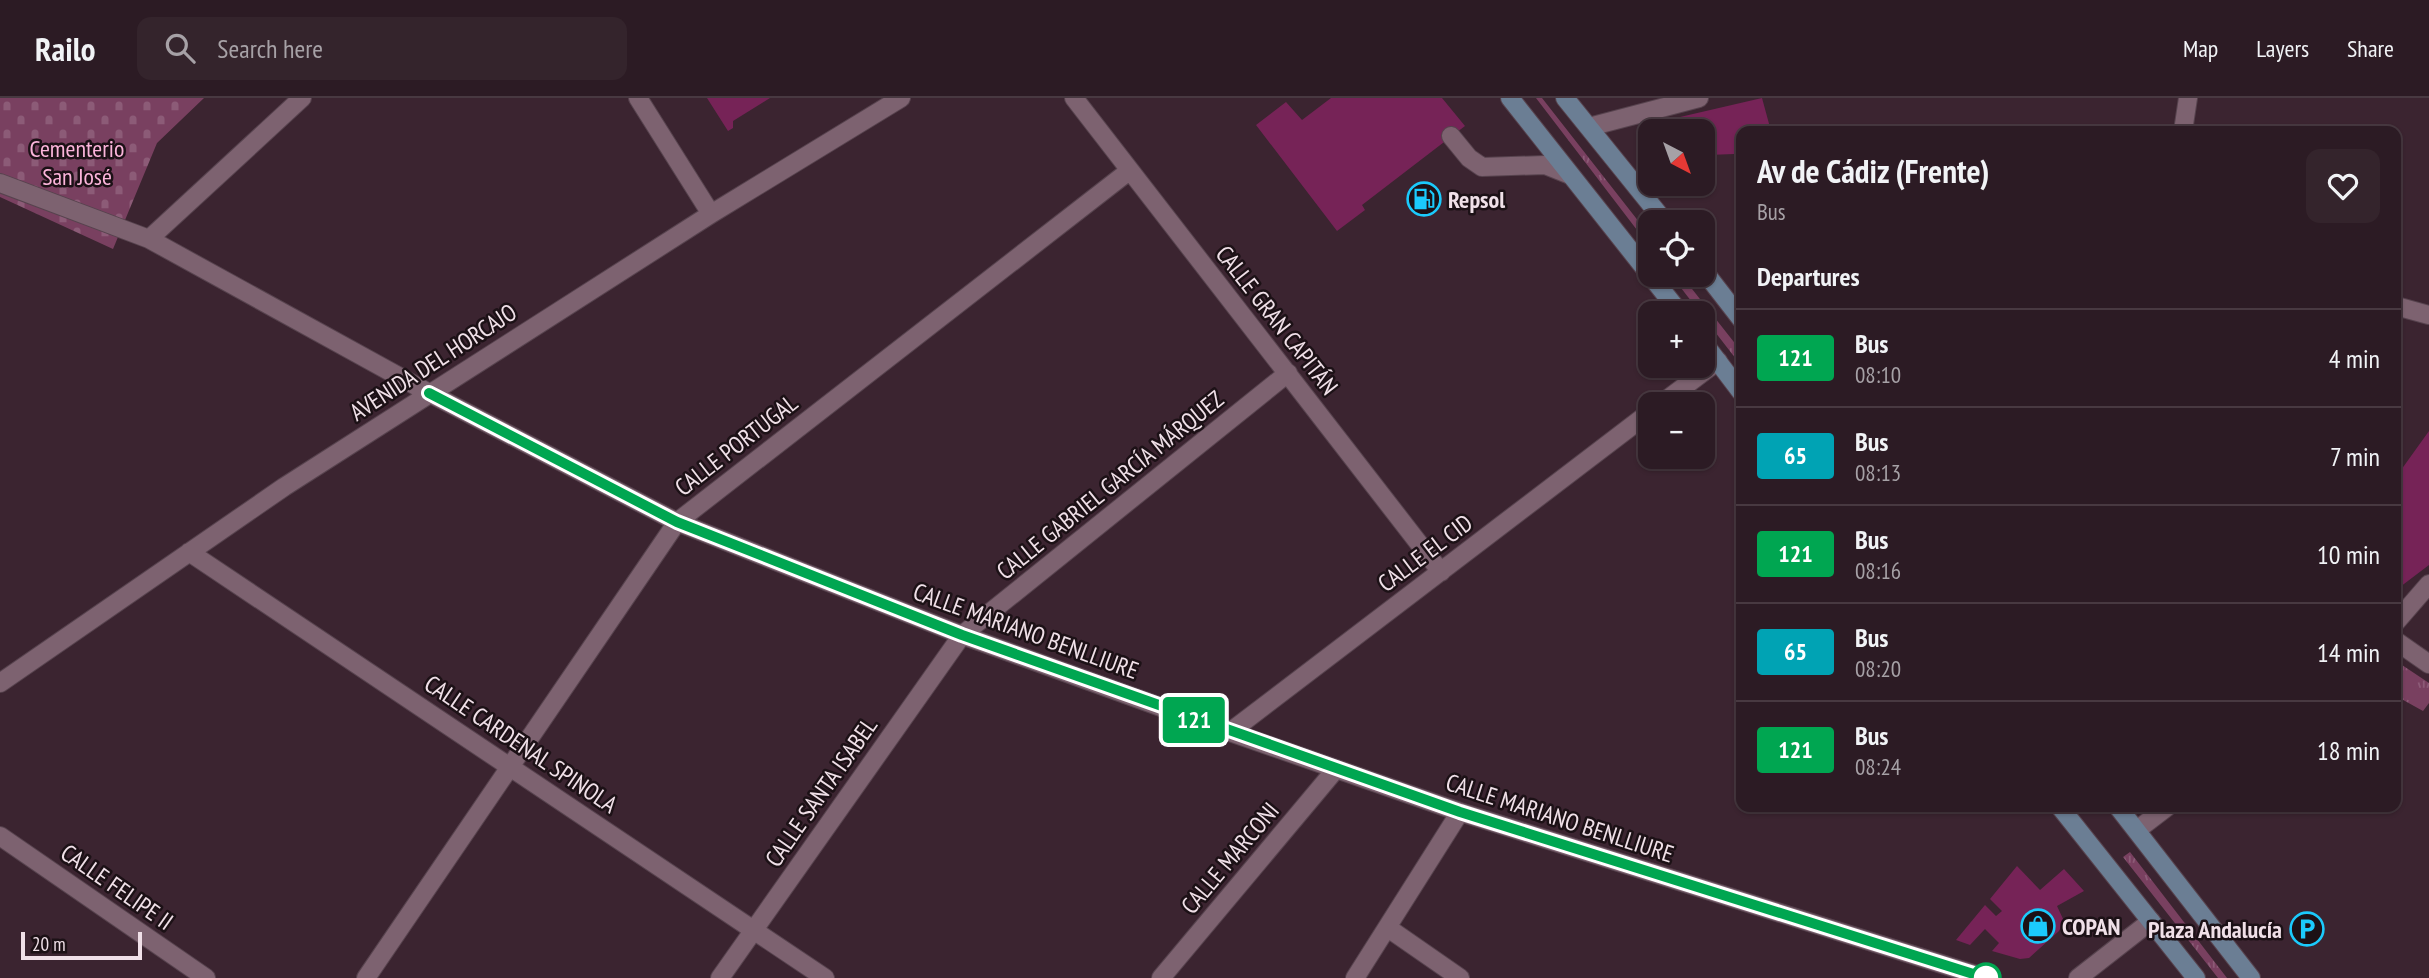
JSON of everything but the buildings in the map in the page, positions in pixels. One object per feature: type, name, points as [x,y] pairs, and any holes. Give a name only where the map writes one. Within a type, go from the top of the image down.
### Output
[{"type":"main road","points":[[1510,98],[1670,301]]},
{"type":"main road","points":[[1565,98],[1655,210]]},
{"type":"main road","points":[[1715,285],[1736,313]]},
{"type":"main road","points":[[1715,357],[1736,385]]},
{"type":"main road","points":[[2064,812],[2196,978]]},
{"type":"main road","points":[[2122,812],[2251,978]]},
{"type":"street","points":[[149,239],[302,98]]},
{"type":"street","points":[[638,98],[711,214]]},
{"type":"street","name":"AVENIDA DEL HORCAJO","points":[[0,683],[190,552],[429,393],[711,214],[901,98]]},
{"type":"street","name":"CALLE GRAN CAPITÁN","points":[[1074,98],[1441,572]]},
{"type":"street","points":[[1589,127],[1699,98]]},
{"type":"street","points":[[2184,126],[2188,98]]},
{"type":"street","points":[[1451,136],[1468,158],[1482,167],[1545,165],[1570,175]]},
{"type":"street","name":"CALLE PORTUGAL","points":[[366,978],[677,522],[1129,171]]},
{"type":"street","name":"CALLE MARIANO BENLLIURE","points":[[0,183],[149,239],[429,393],[677,522],[962,635],[1336,769],[1460,812],[1986,978]]},
{"type":"street","points":[[2401,307],[2429,315]]},
{"type":"street","points":[[1677,392],[1718,361]]},
{"type":"street","name":"CALLE GABRIEL GARCÍA MÁRQUEZ","points":[[962,635],[1288,373]]},
{"type":"street","name":"CALLE EL CID","points":[[1230,732],[1638,421]]},
{"type":"street","name":"CALLE CARDENAL SPINOLA","points":[[190,552],[825,978]]},
{"type":"street","points":[[2401,616],[2429,584]]},
{"type":"street","name":"CALLE SANTA ISABEL","points":[[720,978],[962,635]]},
{"type":"street","points":[[2401,644],[2429,664]]},
{"type":"street","name":"CALLE MARCONI","points":[[1161,978],[1336,769]]},
{"type":"street","points":[[1355,978],[1460,812]]},
{"type":"street","points":[[2137,831],[2161,812]]},
{"type":"street","name":"CALLE FELIPE II","points":[[0,836],[206,978]]},
{"type":"street","points":[[2078,978],[2151,921]]},
{"type":"street","points":[[1388,928],[1460,978]]},
{"type":"green space","name":"Cementerio San José","points":[[0,98],[204,98],[157,143],[113,249],[0,197]]},
{"type":"green space","points":[[1536,98],[1542,98],[1638,221],[1638,231]]},
{"type":"green space","points":[[1680,287],[1690,287],[1702,301],[1691,301]]},
{"type":"green space","points":[[1715,318],[1736,345],[1736,359],[1715,332]]},
{"type":"green space","points":[[2401,664],[2429,683],[2429,703],[2423,711],[2401,699]]},
{"type":"green space","points":[[2130,852],[2227,978],[2218,978],[2123,857]]},
{"type":"bus line","name":"121","points":[[429,393],[677,522],[962,635],[1460,812],[1986,978]]},
{"type":"place","name":"Repsol","points":[[1424,199]]},
{"type":"place","name":"COPAN","points":[[2038,926]]},
{"type":"place","name":"Plaza Andalucía","points":[[2307,929]]}]
